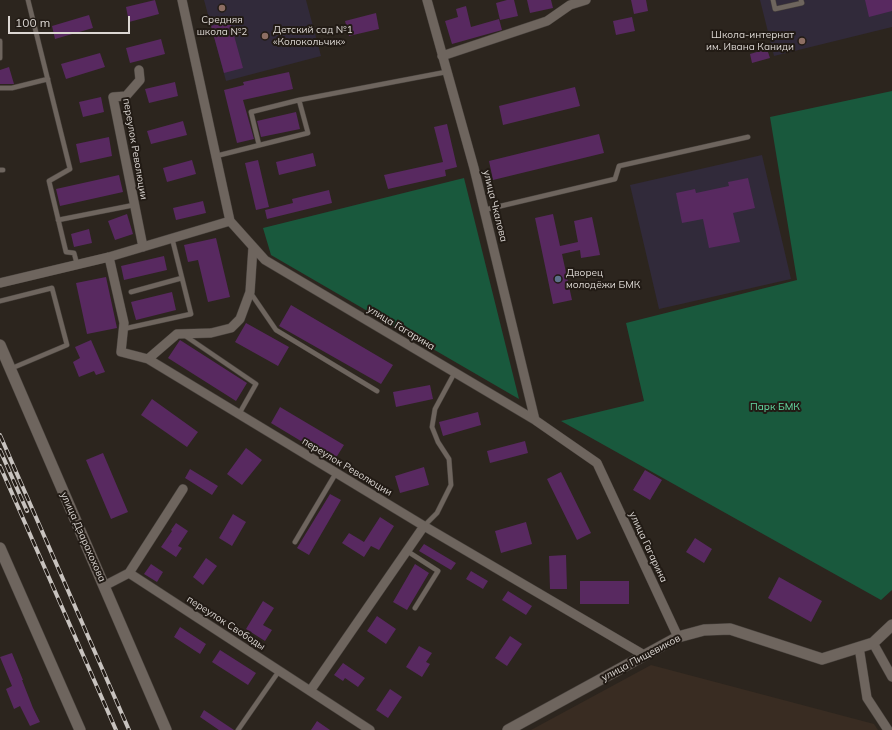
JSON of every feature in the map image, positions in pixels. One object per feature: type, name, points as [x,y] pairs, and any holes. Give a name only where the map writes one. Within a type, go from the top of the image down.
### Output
[{"type":"street","name":"улица Гагарина","points":[[182,0],[230,221],[264,260],[535,420],[597,463],[678,637]]},
{"type":"street","name":"улица Чкалова","points":[[427,0],[474,168],[535,420]]},
{"type":"street","points":[[442,56],[547,21],[569,3],[586,0]]},
{"type":"street","name":"переулок Революции","points":[[139,70],[140,80],[126,96],[113,97],[143,247]]},
{"type":"street","points":[[0,283],[109,257],[230,221]]},
{"type":"street","points":[[148,359],[177,334],[211,333],[231,328],[240,319],[250,292],[253,247]]},
{"type":"street","name":"переулок Революции","points":[[109,257],[124,323],[121,352],[148,359],[424,526],[644,655]]},
{"type":"street","name":"улица Дзарахохова","points":[[0,345],[166,730]]},
{"type":"street","points":[[104,586],[129,573],[183,489]]},
{"type":"street","points":[[310,691],[424,526]]},
{"type":"street","points":[[1,551],[80,730]]},
{"type":"street","name":"переулок Свободы","points":[[129,573],[370,730]]},
{"type":"street","name":"улица Пищевиков","points":[[508,730],[678,637],[704,630],[730,630],[822,659],[873,643],[892,625]]},
{"type":"street","points":[[873,643],[892,677]]},
{"type":"street","points":[[859,647],[867,698],[888,730]]},
{"type":"lane","points":[[28,0],[70,169],[49,181],[66,252],[74,253],[77,264]]},
{"type":"lane","points":[[773,0],[775,9],[802,2],[801,0]]},
{"type":"lane","points":[[0,41],[0,58]]},
{"type":"lane","points":[[259,145],[251,112],[299,100],[446,72]]},
{"type":"lane","points":[[0,88],[12,88],[48,79]]},
{"type":"lane","points":[[216,156],[308,133],[299,100]]},
{"type":"lane","points":[[484,210],[615,180],[619,166],[748,137]]},
{"type":"lane","points":[[58,220],[134,205]]},
{"type":"lane","points":[[123,329],[191,314],[172,238]]},
{"type":"lane","points":[[131,292],[182,278]]},
{"type":"lane","points":[[0,301],[52,288],[68,345],[10,369]]},
{"type":"lane","points":[[250,292],[276,330],[377,391]]},
{"type":"lane","points":[[182,334],[256,384],[239,414]]},
{"type":"lane","points":[[424,526],[436,513],[451,485],[449,459],[438,442],[432,427],[435,409],[455,372]]},
{"type":"lane","points":[[295,542],[336,473]]},
{"type":"lane","points":[[407,550],[438,571],[415,608]]},
{"type":"lane","points":[[238,730],[279,671]]},
{"type":"shaded area","name":"Детский сад №1 «Колокольчик»","points":[[204,0],[306,0],[321,56],[226,81]]},
{"type":"shaded area","name":"Школа-интернат им. Ивана Каниди","points":[[760,0],[892,0],[892,27],[774,56]]},
{"type":"shaded area","points":[[762,155],[791,279],[659,309],[630,185]]},
{"type":"shaded area","points":[[651,665],[874,724],[878,730],[531,730]]},
{"type":"green space","name":"Парк БМК","points":[[892,91],[892,590],[881,600],[561,421],[644,401],[626,323],[797,280],[770,117]]},
{"type":"green space","points":[[464,178],[519,399],[271,255],[263,228]]},
{"type":"building","points":[[155,0],[159,14],[129,22],[126,7]]},
{"type":"building","points":[[514,0],[518,16],[500,20],[496,3]]},
{"type":"building","points":[[527,0],[551,0],[553,8],[530,13]]},
{"type":"building","points":[[631,0],[646,0],[648,11],[634,14]]},
{"type":"building","points":[[865,0],[892,0],[892,11],[869,17]]},
{"type":"building","points":[[466,6],[471,27],[499,19],[502,30],[452,44],[445,21],[458,17],[456,9]]},
{"type":"building","points":[[376,13],[379,29],[349,36],[345,21]]},
{"type":"building","points":[[89,15],[93,28],[55,39],[52,26]]},
{"type":"building","points":[[632,17],[635,31],[616,35],[613,21]]},
{"type":"building","points":[[230,21],[243,68],[224,73],[211,26]]},
{"type":"building","points":[[161,39],[165,54],[130,63],[126,48]]},
{"type":"building","points":[[767,49],[770,58],[752,63],[750,54]]},
{"type":"building","points":[[100,53],[105,67],[66,79],[61,64]]},
{"type":"building","points":[[9,67],[14,84],[0,84],[0,70]]},
{"type":"building","points":[[289,72],[293,89],[243,100],[254,139],[237,143],[224,90],[244,85],[243,82]]},
{"type":"building","points":[[175,82],[178,96],[149,103],[145,89]]},
{"type":"building","points":[[575,87],[580,106],[503,125],[499,106]]},
{"type":"building","points":[[101,97],[104,112],[83,117],[79,102]]},
{"type":"building","points":[[296,112],[300,129],[261,137],[257,121]]},
{"type":"building","points":[[183,121],[187,135],[151,144],[147,131]]},
{"type":"building","points":[[447,124],[457,167],[445,170],[446,176],[388,189],[384,175],[443,162],[434,127]]},
{"type":"building","points":[[599,134],[604,153],[493,180],[489,161]]},
{"type":"building","points":[[109,137],[112,156],[80,163],[76,144]]},
{"type":"building","points":[[313,153],[316,166],[279,175],[276,162]]},
{"type":"building","points":[[192,160],[196,174],[167,182],[163,168]]},
{"type":"building","points":[[258,160],[269,207],[256,210],[245,163]]},
{"type":"building","points":[[119,175],[123,192],[60,206],[56,189]]},
{"type":"building","points":[[748,178],[755,208],[733,213],[740,242],[709,248],[703,219],[682,223],[676,193],[695,189],[696,193],[729,186],[728,182]]},
{"type":"building","points":[[329,190],[332,203],[267,219],[265,210],[293,203],[292,199]]},
{"type":"building","points":[[203,201],[206,213],[176,220],[173,208]]},
{"type":"building","points":[[127,214],[133,234],[115,240],[108,221]]},
{"type":"building","name":"Дворец молодёжи БМК","points":[[553,214],[560,246],[578,242],[574,221],[592,217],[600,255],[581,258],[580,250],[562,254],[572,300],[553,304],[535,218]]},
{"type":"building","points":[[89,229],[92,243],[74,247],[71,234]]},
{"type":"building","points":[[216,238],[230,297],[208,302],[198,260],[188,262],[184,245]]},
{"type":"building","points":[[164,256],[167,270],[124,280],[121,266]]},
{"type":"building","points":[[106,277],[117,328],[87,334],[76,283]]},
{"type":"building","points":[[172,292],[176,310],[136,320],[131,302]]},
{"type":"building","points":[[291,305],[393,365],[381,384],[279,326]]},
{"type":"building","points":[[246,323],[289,347],[278,366],[235,342]]},
{"type":"building","points":[[91,340],[105,372],[96,375],[94,371],[79,377],[73,362],[80,358],[75,347]]},
{"type":"building","points":[[180,340],[247,383],[236,401],[168,358]]},
{"type":"building","points":[[430,385],[433,399],[396,407],[393,392]]},
{"type":"building","points":[[152,399],[198,432],[187,447],[141,415]]},
{"type":"building","points":[[280,407],[344,445],[334,461],[271,423]]},
{"type":"building","points":[[478,412],[481,425],[443,436],[439,422]]},
{"type":"building","points":[[525,441],[528,453],[490,463],[487,451]]},
{"type":"building","points":[[246,448],[262,460],[242,485],[227,474]]},
{"type":"building","points":[[103,453],[128,512],[111,519],[86,460]]},
{"type":"building","points":[[424,467],[429,485],[400,493],[395,476]]},
{"type":"building","points":[[190,469],[218,486],[212,495],[185,478]]},
{"type":"building","points":[[645,470],[662,480],[650,500],[633,490]]},
{"type":"building","points":[[561,472],[591,533],[577,540],[547,479]]},
{"type":"building","points":[[330,494],[341,500],[309,555],[297,548]]},
{"type":"building","points":[[233,514],[246,522],[232,546],[219,538]]},
{"type":"building","points":[[380,517],[394,526],[379,550],[371,546],[364,557],[342,543],[349,533],[364,542]]},
{"type":"building","points":[[526,522],[532,544],[501,553],[495,531]]},
{"type":"building","points":[[176,523],[188,531],[178,546],[182,548],[176,557],[161,547]]},
{"type":"building","points":[[695,538],[712,549],[704,563],[686,552]]},
{"type":"building","points":[[424,544],[456,563],[451,570],[419,551]]},
{"type":"building","points":[[566,555],[567,589],[550,589],[549,556]]},
{"type":"building","points":[[206,558],[217,566],[203,585],[193,577]]},
{"type":"building","points":[[151,564],[163,572],[157,582],[144,574]]},
{"type":"building","points":[[415,564],[429,573],[407,610],[393,602]]},
{"type":"building","points":[[471,571],[488,581],[483,589],[466,579]]},
{"type":"building","points":[[779,577],[822,601],[811,622],[768,598]]},
{"type":"building","points":[[580,581],[629,581],[629,604],[580,604]]},
{"type":"building","points":[[508,591],[532,606],[526,615],[502,600]]},
{"type":"building","points":[[263,601],[274,608],[263,625],[272,630],[265,641],[246,629]]},
{"type":"building","points":[[377,616],[396,629],[386,644],[367,631]]},
{"type":"building","points":[[180,627],[206,644],[200,654],[174,637]]},
{"type":"building","points":[[510,636],[522,644],[507,666],[495,658]]},
{"type":"building","points":[[419,646],[432,653],[426,662],[430,664],[422,677],[406,667]]},
{"type":"building","points":[[220,650],[256,673],[248,685],[212,662]]},
{"type":"building","points":[[12,653],[33,708],[40,722],[30,726],[20,706],[14,709],[6,689],[12,686],[0,657]]},
{"type":"building","points":[[343,663],[365,678],[358,687],[345,678],[343,681],[334,675]]},
{"type":"building","points":[[390,689],[402,697],[388,718],[376,710]]},
{"type":"building","points":[[204,710],[234,730],[219,730],[200,717]]},
{"type":"building","points":[[317,721],[330,730],[311,730]]},
{"type":"railway","points":[[0,435],[129,730]]},
{"type":"railway","points":[[0,450],[27,511]]},
{"type":"railway","points":[[0,466],[116,730]]},
{"type":"place","name":"Средняя школа №2","points":[[222,8]]},
{"type":"place","name":"Детский сад №1 «Колокольчик»","points":[[265,36]]},
{"type":"place","name":"Школа-интернат им. Ивана Каниди","points":[[802,41]]},
{"type":"place","name":"Дворец молодёжи БМК","points":[[558,279]]}]
